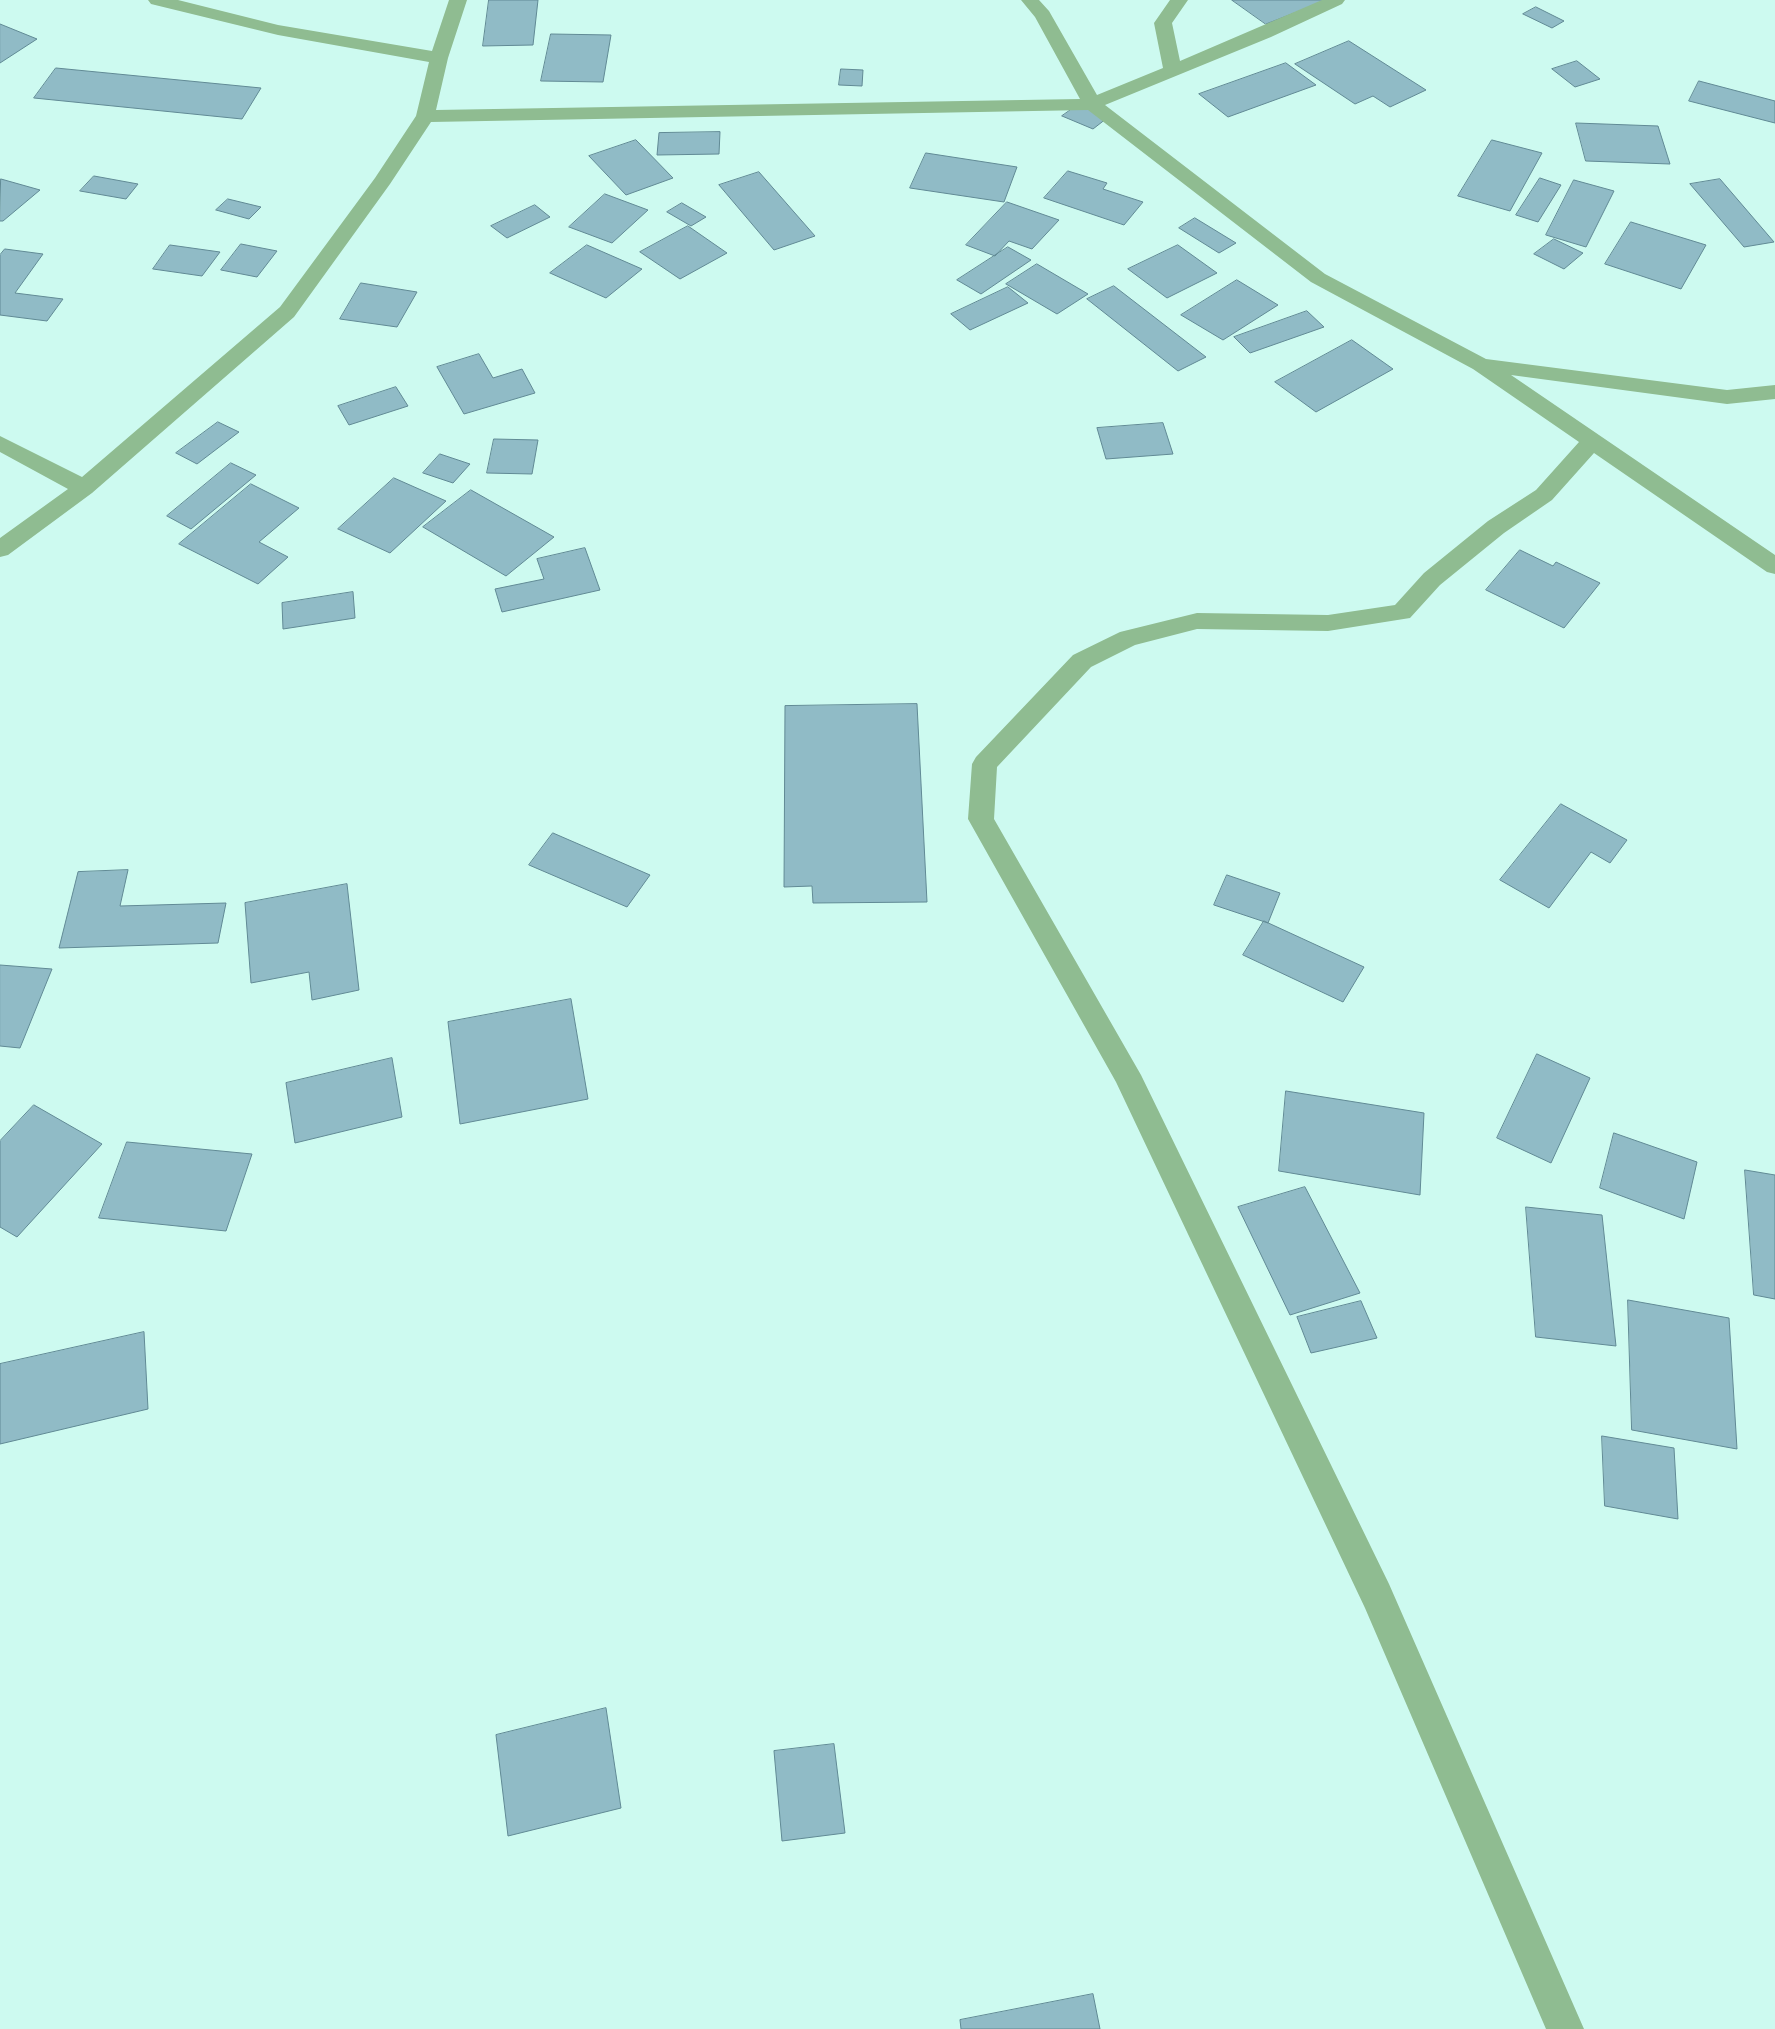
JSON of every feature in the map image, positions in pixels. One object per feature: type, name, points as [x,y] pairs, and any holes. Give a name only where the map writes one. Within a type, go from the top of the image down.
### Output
[{"type":"street","points":[[156,0],[278,30],[439,58]]},
{"type":"street","points":[[0,549],[84,488],[287,312],[384,180],[425,116],[439,58],[458,0]]},
{"type":"street","points":[[1030,0],[1043,15],[1092,104],[1210,196],[1318,278],[1480,364],[1775,566]]},
{"type":"street","points":[[1173,71],[1163,23],[1178,0]]},
{"type":"street","points":[[425,116],[1092,104],[1336,0]]},
{"type":"street","points":[[1480,364],[1727,397],[1775,392]]},
{"type":"street","points":[[1565,2029],[1377,1596],[1127,1075],[981,819],[985,764],[1082,661],[1128,638],[1197,621],[1328,623],[1402,612],[1432,579],[1496,527],[1544,495],[1592,441]]},
{"type":"street","points":[[0,443],[84,488]]},
{"type":"building","points":[[489,0],[538,0],[533,45],[483,46]]},
{"type":"building","points":[[1232,0],[1328,0],[1266,24]]},
{"type":"building","points":[[1536,7],[1564,21],[1552,28],[1523,14]]},
{"type":"building","points":[[0,24],[37,39],[0,63]]},
{"type":"building","points":[[551,34],[611,35],[603,82],[541,81]]},
{"type":"building","points":[[1349,41],[1426,90],[1390,107],[1373,96],[1355,104],[1295,64]]},
{"type":"building","points":[[1577,61],[1600,79],[1575,87],[1552,69]]},
{"type":"building","points":[[1286,63],[1316,85],[1228,117],[1199,94]]},
{"type":"building","points":[[56,68],[261,88],[242,119],[34,98]]},
{"type":"building","points":[[841,69],[863,70],[862,86],[839,85]]},
{"type":"building","points":[[1699,81],[1775,101],[1775,123],[1689,101]]},
{"type":"building","points":[[1082,102],[1111,115],[1093,129],[1062,116]]},
{"type":"building","points":[[1576,123],[1658,126],[1670,164],[1586,161]]},
{"type":"building","points":[[720,132],[719,154],[657,155],[659,133]]},
{"type":"building","points":[[636,140],[673,178],[626,195],[589,156]]},
{"type":"building","points":[[1492,140],[1542,153],[1510,211],[1458,196]]},
{"type":"building","points":[[926,153],[1017,167],[1004,202],[910,188]]},
{"type":"building","points":[[1068,171],[1107,183],[1103,189],[1143,202],[1124,225],[1044,198]]},
{"type":"building","points":[[759,172],[815,236],[774,250],[719,185]]},
{"type":"building","points":[[94,176],[138,184],[126,199],[80,191]]},
{"type":"building","points":[[1540,178],[1561,185],[1538,222],[1516,215]]},
{"type":"building","points":[[1,179],[40,190],[3,221],[0,221]]},
{"type":"building","points":[[1720,179],[1774,242],[1744,247],[1690,184]]},
{"type":"building","points":[[1574,180],[1614,191],[1586,247],[1546,235]]},
{"type":"building","points":[[605,194],[648,210],[612,243],[569,227]]},
{"type":"building","points":[[228,199],[261,207],[249,219],[216,210]]},
{"type":"building","points":[[1007,202],[1059,220],[1032,249],[1009,241],[995,256],[966,245]]},
{"type":"building","points":[[682,203],[706,217],[691,226],[667,212]]},
{"type":"building","points":[[535,205],[550,217],[507,238],[491,226]]},
{"type":"building","points":[[1195,218],[1236,243],[1219,253],[1179,228]]},
{"type":"building","points":[[1631,222],[1706,245],[1681,289],[1605,264]]},
{"type":"building","points":[[688,226],[727,253],[680,279],[640,252]]},
{"type":"building","points":[[1554,239],[1583,253],[1564,269],[1534,254]]},
{"type":"building","points":[[241,244],[277,251],[257,277],[221,270]]},
{"type":"building","points":[[170,245],[220,252],[202,276],[153,269]]},
{"type":"building","points":[[587,245],[642,269],[606,298],[550,273]]},
{"type":"building","points":[[1178,245],[1217,273],[1167,298],[1128,269]]},
{"type":"building","points":[[1008,247],[1031,260],[981,294],[957,280]]},
{"type":"building","points":[[5,249],[43,254],[15,293],[63,299],[47,321],[0,315],[0,255]]},
{"type":"building","points":[[1037,264],[1088,294],[1057,314],[1006,284]]},
{"type":"building","points":[[1237,280],[1278,305],[1223,340],[1181,315]]},
{"type":"building","points":[[361,283],[417,292],[397,327],[340,319]]},
{"type":"building","points":[[1114,286],[1206,357],[1178,371],[1087,299]]},
{"type":"building","points":[[1008,287],[1028,303],[970,330],[951,314]]},
{"type":"building","points":[[1307,311],[1324,327],[1250,353],[1234,337]]},
{"type":"building","points":[[1352,340],[1393,369],[1316,412],[1275,382]]},
{"type":"building","points":[[479,354],[493,378],[522,369],[535,393],[464,414],[437,367]]},
{"type":"building","points":[[396,387],[408,406],[349,425],[338,406]]},
{"type":"building","points":[[218,422],[239,432],[197,464],[176,453]]},
{"type":"building","points":[[1163,423],[1173,454],[1106,459],[1097,428]]},
{"type":"building","points":[[494,439],[538,440],[532,474],[487,473]]},
{"type":"building","points":[[440,454],[470,464],[453,483],[423,473]]},
{"type":"building","points":[[231,463],[256,475],[191,529],[167,516]]},
{"type":"building","points":[[394,478],[446,501],[390,553],[338,529]]},
{"type":"building","points":[[251,484],[299,508],[259,542],[288,557],[258,584],[179,544]]},
{"type":"building","points":[[471,490],[554,537],[506,576],[423,527]]},
{"type":"building","points":[[585,548],[600,590],[502,612],[495,589],[544,579],[537,559]]},
{"type":"building","points":[[1520,550],[1553,566],[1556,562],[1600,583],[1564,628],[1486,590]]},
{"type":"building","points":[[353,592],[355,618],[283,629],[282,603]]},
{"type":"building","points":[[917,704],[927,902],[813,903],[812,886],[784,887],[785,706]]},
{"type":"building","points":[[1561,804],[1627,840],[1610,863],[1591,852],[1549,908],[1500,880]]},
{"type":"building","points":[[553,833],[650,875],[627,907],[529,865]]},
{"type":"building","points":[[128,870],[120,906],[226,903],[218,943],[59,948],[78,872]]},
{"type":"building","points":[[1227,875],[1280,893],[1268,923],[1214,905]]},
{"type":"building","points":[[347,884],[359,990],[312,1000],[309,972],[251,983],[245,903]]},
{"type":"building","points":[[1264,921],[1364,967],[1343,1002],[1243,955]]},
{"type":"building","points":[[0,965],[52,969],[20,1048],[0,1046]]},
{"type":"building","points":[[571,999],[588,1099],[460,1124],[448,1022]]},
{"type":"building","points":[[1537,1054],[1590,1078],[1551,1163],[1497,1138]]},
{"type":"building","points":[[392,1058],[402,1117],[295,1143],[286,1083]]},
{"type":"building","points":[[1286,1091],[1424,1113],[1420,1195],[1279,1171]]},
{"type":"building","points":[[34,1105],[102,1144],[17,1237],[0,1227],[0,1141]]},
{"type":"building","points":[[1614,1133],[1697,1162],[1684,1219],[1600,1188]]},
{"type":"building","points":[[127,1142],[252,1154],[226,1231],[99,1218]]},
{"type":"building","points":[[1745,1170],[1775,1175],[1775,1299],[1754,1295]]},
{"type":"building","points":[[1305,1187],[1360,1293],[1290,1315],[1238,1207]]},
{"type":"building","points":[[1526,1207],[1602,1215],[1616,1346],[1536,1337]]},
{"type":"building","points":[[1628,1300],[1729,1318],[1737,1449],[1632,1430]]},
{"type":"building","points":[[1361,1301],[1377,1338],[1311,1353],[1297,1317]]},
{"type":"building","points":[[144,1332],[148,1409],[0,1444],[0,1364]]},
{"type":"building","points":[[1602,1436],[1674,1448],[1678,1519],[1605,1506]]},
{"type":"building","points":[[606,1708],[621,1808],[508,1836],[496,1735]]},
{"type":"building","points":[[834,1744],[845,1833],[782,1841],[774,1751]]},
{"type":"building","points":[[1093,1994],[1100,2029],[961,2029],[960,2020]]}]
